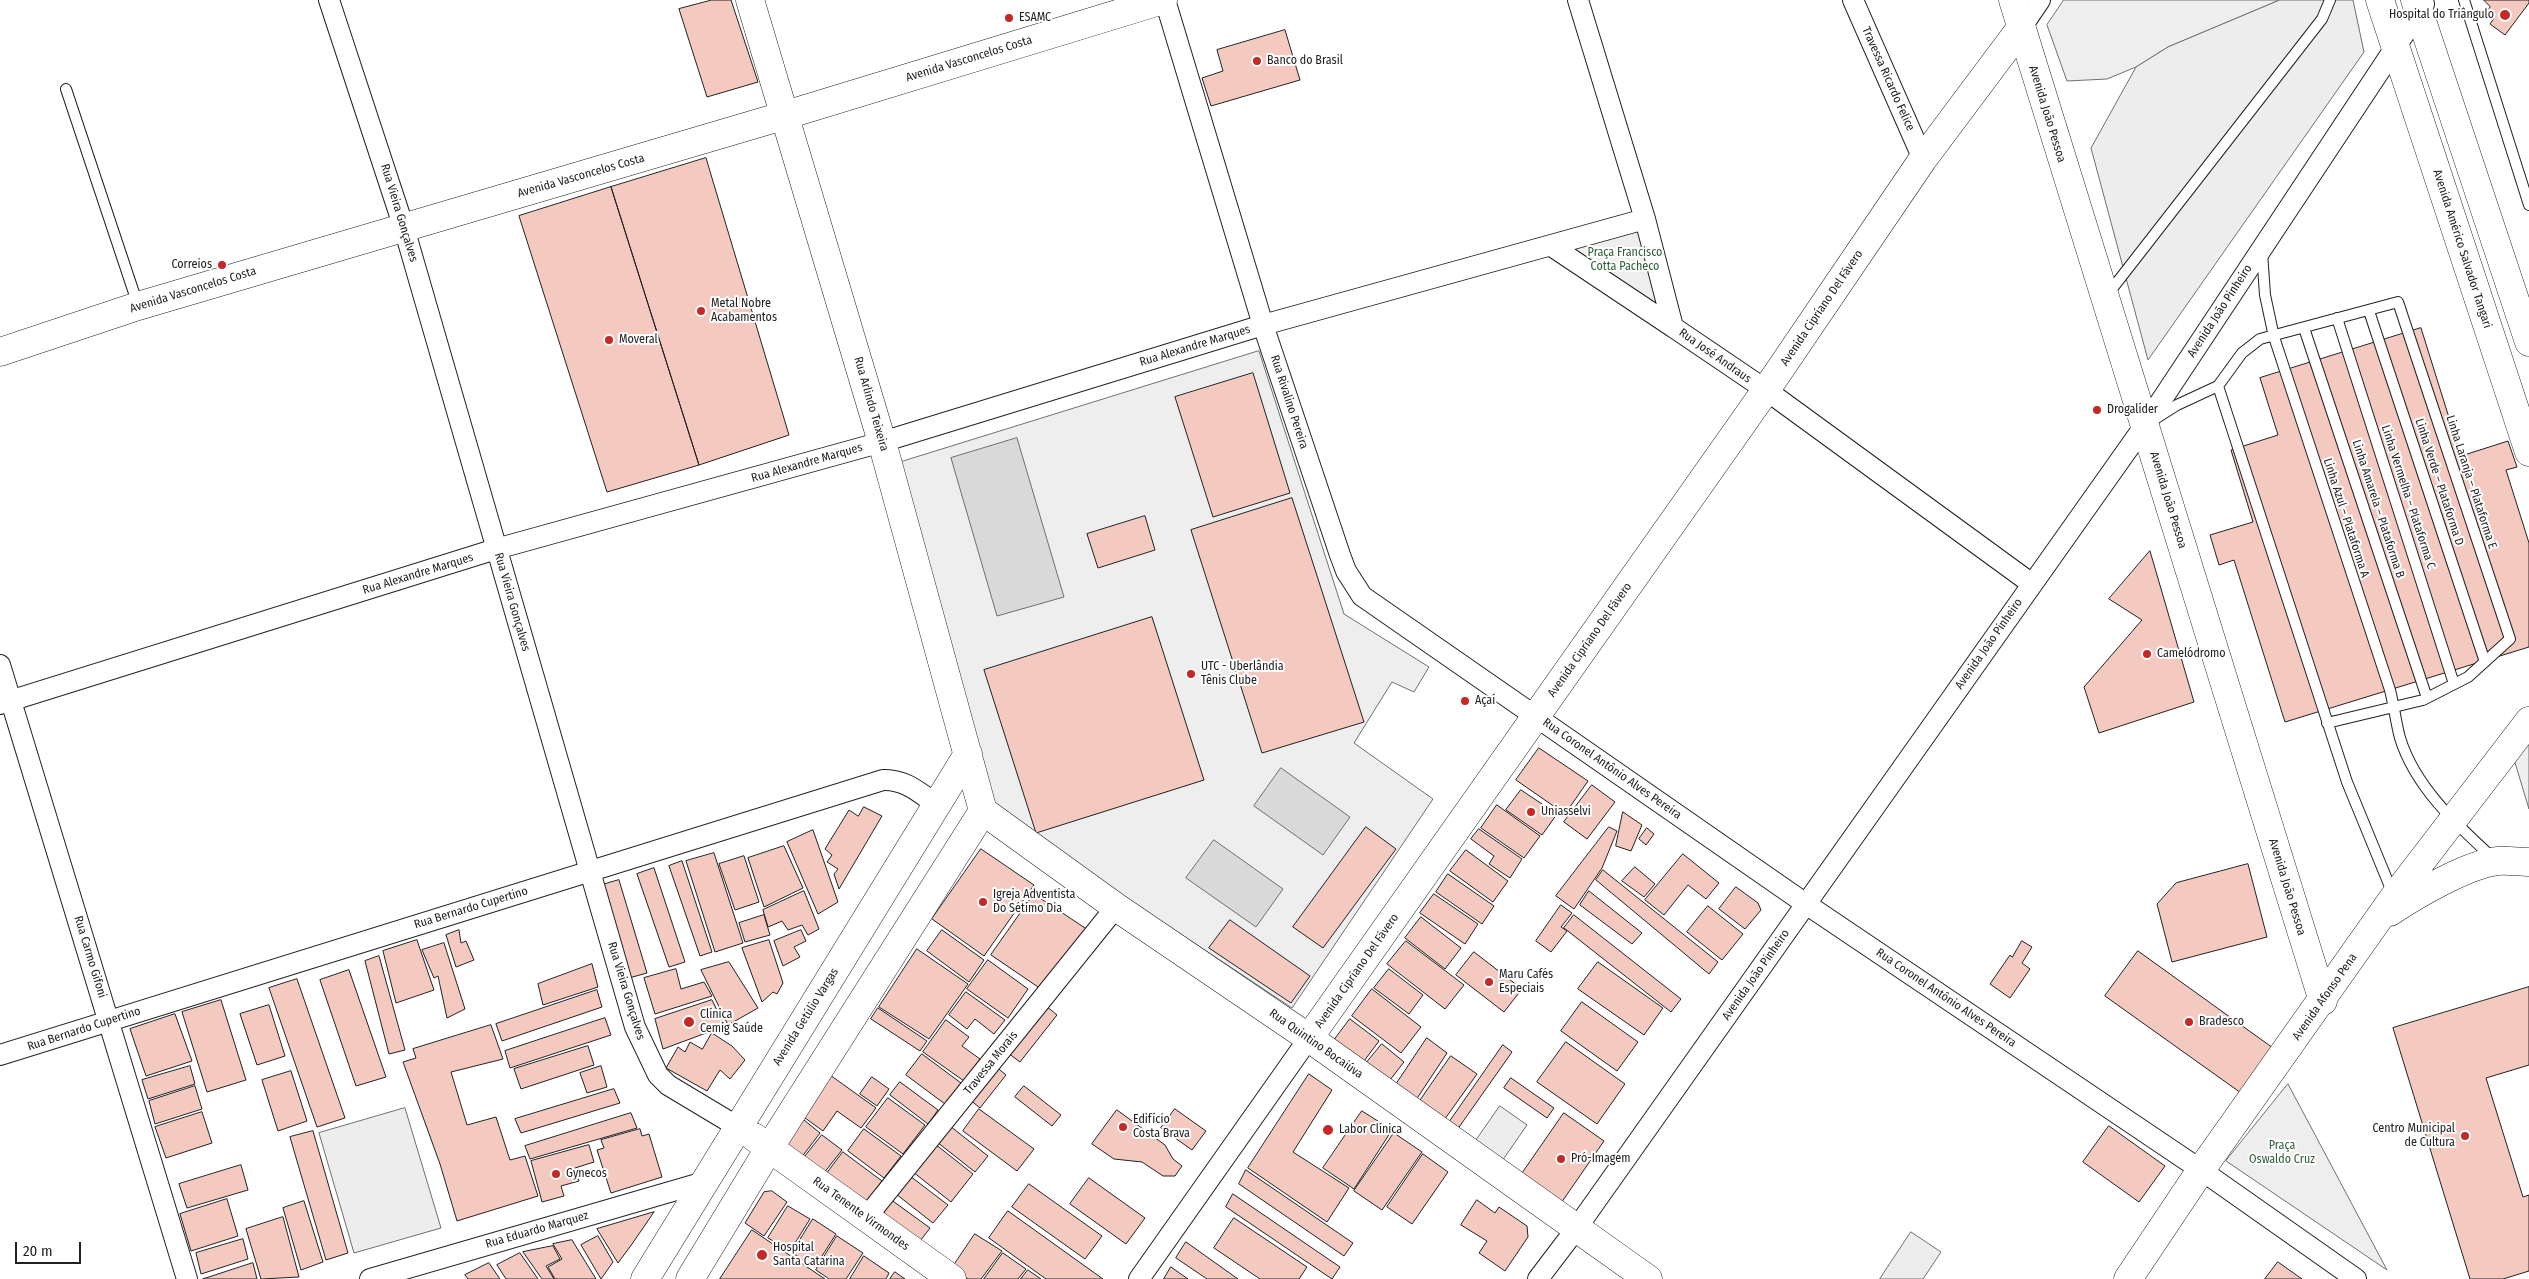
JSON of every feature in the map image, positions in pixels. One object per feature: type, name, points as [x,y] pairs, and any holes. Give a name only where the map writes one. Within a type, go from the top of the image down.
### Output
[{"type":"street","name":"Rua Vieira Gonçalves","points":[[329,0],[404,228],[635,1027],[658,1075],[680,1094],[770,1147]]},
{"type":"street","name":"Rua Arlindo Teixeira","points":[[750,0],[786,115],[882,442],[983,811]]},
{"type":"street","name":"Avenida Vasconcelos Costa","points":[[0,352],[138,306],[786,115],[1164,0]]},
{"type":"street","name":"Rua Rivalino Pereira","points":[[1164,0],[1263,325],[1340,555],[1353,584],[1373,606],[1536,716]]},
{"type":"street","name":"Rua José Andraus","points":[[1578,0],[1645,219],[1673,327],[1766,390],[2032,584]]},
{"type":"street","name":"Travessa Ricardo Felice","points":[[1853,0],[1923,159]]},
{"type":"street","name":"Avenida João Pessoa","points":[[2013,0],[2322,1001]]},
{"type":"street","name":"Avenida Cipríano Del Fávero","points":[[1139,1279],[1766,390],[1923,159],[2040,0]]},
{"type":"street","name":"Avenida Américo Salvador Tangari","points":[[2380,0],[2529,452]]},
{"type":"street","name":"Avenida João Pinheiro","points":[[1538,1279],[1576,1229],[2145,425],[2395,46],[2420,4]]},
{"type":"street","points":[[2420,4],[2529,342]]},
{"type":"street","name":"Rua Alexandre Marques","points":[[6,703],[496,549],[882,442],[1263,325],[1553,247],[1645,219]]},
{"type":"street","points":[[1553,247],[1673,327]]},
{"type":"street","name":"Rua Carmo Gifoni","points":[[0,665],[6,703],[110,1020],[187,1279]]},
{"type":"street","name":"Rua Coronel Antônio Alves Pereira","points":[[1536,716],[1806,904],[2201,1170],[2356,1279]]},
{"type":"street","name":"Avenida Afonso Pena","points":[[2128,1279],[2201,1170],[2387,907],[2529,721]]},
{"type":"street","name":"Avenida Getúlio Vargas","points":[[645,1279],[968,754]]},
{"type":"street","name":"Rua Bernardo Cupertino","points":[[0,1055],[883,780],[896,779],[938,805]]},
{"type":"street","points":[[690,1279],[770,1147],[983,811]]},
{"type":"street","name":"Rua Quintino Bocaiúva","points":[[983,811],[1116,907],[1309,1038],[1648,1279]]},
{"type":"street","points":[[2387,907],[2460,874],[2497,861],[2529,862]]},
{"type":"street","name":"Travessa Morais","points":[[865,1219],[1116,907]]},
{"type":"street","points":[[828,981],[860,1004]]},
{"type":"street","name":"Rua Tenente Virmondes","points":[[770,1147],[865,1219],[952,1279]]},
{"type":"street","name":"Rua Eduardo Marquez","points":[[370,1279],[407,1274],[704,1182]]},
{"type":"lane","points":[[2105,298],[2322,19],[2330,0]]},
{"type":"lane","points":[[2464,0],[2529,205]]},
{"type":"lane","points":[[66,89],[138,306]]},
{"type":"lane","name":"Linha Azul – Plataforma A","points":[[2261,248],[2265,295],[2274,337],[2395,708],[2400,739],[2409,759],[2451,821],[2497,861]]},
{"type":"lane","name":"Linha Laranja – Plataforma E","points":[[2369,311],[2398,302],[2510,639],[2485,662]]},
{"type":"lane","points":[[2145,425],[2177,405],[2218,386],[2252,344],[2260,339],[2274,337],[2337,318],[2369,311]]},
{"type":"lane","name":"Linha Verde – Plataforma D","points":[[2369,311],[2485,662]]},
{"type":"lane","name":"Linha Vermelha – Plataforma C","points":[[2337,318],[2454,684]]},
{"type":"lane","name":"Linha Amarela – Plataforma B","points":[[2304,328],[2427,698]]},
{"type":"lane","points":[[2218,386],[2387,907]]},
{"type":"lane","points":[[2327,723],[2395,708],[2427,698],[2468,677],[2485,662]]},
{"type":"green space","points":[[2064,0],[2280,0],[2168,47],[2136,67],[2107,79],[2067,81],[2047,25]]},
{"type":"green space","name":"Praça Francisco Cotta Pacheco","points":[[1647,228],[1658,314],[1568,250]]},
{"type":"green space","name":"UTC - Uberlândia Tênis Clube","points":[[1259,351],[1344,614],[1429,667],[1414,692],[1392,682],[1354,743],[1433,799],[1292,1008],[997,812],[898,463]]},
{"type":"green space","points":[[2529,720],[2529,809],[2510,746]]},
{"type":"green space","name":"Praça Oswaldo Cruz","points":[[2288,1084],[2387,1270],[2226,1161]]},
{"type":"shaded area","points":[[2280,0],[2353,0],[2364,52],[2148,360],[2091,148],[2136,67],[2168,47]]},
{"type":"shaded area","points":[[1017,438],[1064,597],[997,616],[951,458]]},
{"type":"shaded area","points":[[1281,768],[1350,817],[1323,855],[1254,806]]},
{"type":"shaded area","points":[[1214,840],[1283,889],[1256,927],[1186,878]]},
{"type":"shaded area","points":[[1500,1106],[1527,1125],[1502,1161],[1475,1142]]},
{"type":"shaded area","points":[[405,1108],[441,1228],[354,1253],[319,1133]]},
{"type":"shaded area","points":[[1911,1232],[1941,1252],[1923,1279],[1880,1279]]},
{"type":"building","points":[[712,0],[731,0],[758,82],[707,97],[679,9]]},
{"type":"building","name":"Hospital do Triângulo","points":[[2484,0],[2529,0],[2529,3],[2505,35],[2490,24],[2494,18],[2486,12],[2490,7]]},
{"type":"building","name":"Banco do Brasil","points":[[1285,30],[1300,80],[1211,106],[1202,78],[1223,71],[1217,50]]},
{"type":"building","name":"Metal Nobre Acabamentos","points":[[706,158],[789,435],[699,465],[611,187]]},
{"type":"building","name":"Moveral","points":[[611,187],[699,465],[607,492],[519,216]]},
{"type":"building","points":[[2421,328],[2461,456],[2508,441],[2517,467],[2506,470],[2529,543],[2529,647],[2285,722],[2234,560],[2219,565],[2210,535],[2253,522],[2231,450],[2278,435],[2260,378]]},
{"type":"building","points":[[1253,373],[1290,493],[1213,517],[1175,397]]},
{"type":"building","points":[[1292,498],[1364,722],[1262,753],[1191,530]]},
{"type":"building","points":[[1145,516],[1155,550],[1098,568],[1087,534]]},
{"type":"building","name":"Camelódromo","points":[[2150,551],[2194,702],[2099,733],[2084,687],[2142,620],[2109,599]]},
{"type":"building","points":[[1152,617],[1204,780],[1036,833],[984,670]]},
{"type":"building","points":[[1539,748],[1588,781],[1565,814],[1516,780]]},
{"type":"building","points":[[1592,785],[1615,802],[1587,839],[1564,822]]},
{"type":"building","name":"Uniasselvi","points":[[1521,790],[1557,814],[1542,835],[1506,810]]},
{"type":"building","points":[[1497,805],[1540,836],[1524,858],[1481,828]]},
{"type":"building","points":[[864,807],[882,816],[839,889],[834,874],[838,869],[827,862],[832,855],[825,849],[849,810],[858,816]]},
{"type":"building","points":[[1623,812],[1642,825],[1631,851],[1616,846]]},
{"type":"building","points":[[1366,827],[1396,849],[1323,948],[1293,927]]},
{"type":"building","points":[[1609,827],[1617,831],[1602,868],[1574,909],[1556,896]]},
{"type":"building","points":[[1647,828],[1654,834],[1646,845],[1639,839]]},
{"type":"building","points":[[1479,829],[1522,859],[1510,878],[1489,864],[1494,856],[1471,839]]},
{"type":"building","points":[[813,830],[838,902],[818,914],[787,842]]},
{"type":"building","points":[[784,846],[803,888],[764,907],[748,858]]},
{"type":"building","name":"Igreja Adventista Do Sétimo Dia","points":[[981,849],[1034,885],[984,956],[932,919]]},
{"type":"building","points":[[1466,850],[1508,881],[1493,902],[1450,871]]},
{"type":"building","points":[[714,853],[743,943],[715,952],[686,861]]},
{"type":"building","points":[[1683,854],[1719,883],[1706,899],[1688,885],[1664,915],[1645,900]]},
{"type":"building","points":[[744,856],[759,902],[735,910],[719,864]]},
{"type":"building","points":[[682,861],[712,952],[700,956],[669,866]]},
{"type":"building","points":[[2248,864],[2267,937],[2172,962],[2157,904],[2176,883]]},
{"type":"building","points":[[1635,867],[1655,884],[1644,897],[1622,881]]},
{"type":"building","points":[[654,868],[685,962],[669,967],[637,874]]},
{"type":"building","points":[[1603,870],[1718,962],[1709,974],[1596,880]]},
{"type":"building","points":[[1448,874],[1494,906],[1482,924],[1436,892]]},
{"type":"building","points":[[619,880],[647,973],[629,978],[602,885]]},
{"type":"building","points":[[1736,887],[1758,903],[1761,910],[1745,929],[1719,909]]},
{"type":"building","points":[[804,891],[819,929],[808,935],[802,925],[788,930],[782,921],[768,927],[763,910]]},
{"type":"building","points":[[1589,891],[1642,933],[1632,944],[1580,905]]},
{"type":"building","points":[[1034,894],[1088,930],[1041,989],[991,955]]},
{"type":"building","points":[[1434,894],[1478,924],[1465,944],[1420,913]]},
{"type":"building","points":[[1561,905],[1572,913],[1561,927],[1567,931],[1551,952],[1536,941]]},
{"type":"building","points":[[1708,906],[1743,934],[1722,960],[1687,932]]},
{"type":"building","points":[[764,915],[770,935],[745,942],[739,923]]},
{"type":"building","points":[[1574,915],[1681,999],[1671,1012],[1564,928]]},
{"type":"building","points":[[1421,917],[1461,948],[1445,969],[1405,938]]},
{"type":"building","points":[[1230,920],[1310,976],[1291,1003],[1209,948]]},
{"type":"building","points":[[459,930],[461,943],[466,941],[474,960],[456,967],[446,935]]},
{"type":"building","points":[[801,930],[806,941],[794,947],[800,957],[783,966],[774,941]]},
{"type":"building","points":[[942,930],[984,960],[969,982],[927,951]]},
{"type":"building","points":[[417,940],[434,990],[396,1003],[383,951]]},
{"type":"building","points":[[769,940],[783,983],[777,994],[773,992],[762,1002],[742,948]]},
{"type":"building","points":[[1406,941],[1464,985],[1445,1009],[1387,964]]},
{"type":"building","points":[[2022,941],[2032,947],[2022,963],[2030,969],[2010,998],[1990,984],[2010,955],[2012,957]]},
{"type":"building","points":[[444,943],[465,1009],[447,1018],[438,976],[434,978],[422,950]]},
{"type":"building","points":[[917,949],[968,984],[929,1039],[879,1007]]},
{"type":"building","name":"Bradesco","points":[[2138,951],[2273,1048],[2241,1093],[2105,996]]},
{"type":"building","name":"Maru Cafés Especiais","points":[[1474,952],[1522,989],[1504,1012],[1456,975]]},
{"type":"building","points":[[379,956],[405,1050],[389,1054],[365,961]]},
{"type":"building","points":[[988,960],[1028,989],[1008,1018],[967,989]]},
{"type":"building","points":[[729,962],[758,1008],[728,1025],[701,970]]},
{"type":"building","points":[[1598,962],[1663,1008],[1644,1035],[1578,989]]},
{"type":"building","points":[[592,964],[598,987],[543,1005],[538,984]]},
{"type":"building","points":[[676,969],[681,989],[704,982],[712,996],[655,1014],[644,978]]},
{"type":"building","points":[[1389,969],[1423,995],[1409,1014],[1374,988]]},
{"type":"building","points":[[349,970],[386,1077],[356,1086],[320,980]]},
{"type":"building","points":[[297,979],[345,1118],[317,1127],[269,988]]},
{"type":"building","name":"Centro Municipal de Cultura","points":[[2529,987],[2529,1065],[2486,1078],[2523,1197],[2529,1195],[2529,1271],[2503,1279],[2470,1279],[2393,1028]]},
{"type":"building","points":[[1372,989],[1421,1027],[1401,1053],[1352,1016]]},
{"type":"building","points":[[597,990],[602,1007],[502,1041],[496,1024]]},
{"type":"building","points":[[966,992],[1005,1020],[994,1034],[975,1019],[967,1029],[949,1015]]},
{"type":"building","points":[[221,1000],[246,1080],[207,1092],[182,1012]]},
{"type":"building","name":"Clínica Cemig Saúde","points":[[712,1000],[725,1026],[663,1049],[655,1019]]},
{"type":"building","points":[[1582,1002],[1638,1042],[1617,1071],[1561,1031]]},
{"type":"building","points":[[269,1005],[285,1056],[257,1065],[240,1014]]},
{"type":"building","points":[[1045,1005],[1057,1015],[1020,1062],[1008,1053]]},
{"type":"building","points":[[878,1008],[927,1041],[920,1051],[871,1019]]},
{"type":"building","points":[[175,1014],[192,1061],[146,1076],[130,1029]]},
{"type":"building","points":[[605,1018],[611,1035],[510,1068],[505,1051]]},
{"type":"building","points":[[1350,1019],[1379,1041],[1361,1065],[1332,1043]]},
{"type":"building","points":[[946,1020],[969,1037],[962,1046],[980,1059],[964,1081],[923,1052]]},
{"type":"building","points":[[491,1025],[503,1059],[451,1072],[467,1125],[496,1117],[510,1160],[525,1156],[538,1196],[457,1221],[440,1164],[403,1062],[416,1058],[413,1049]]},
{"type":"building","points":[[712,1033],[732,1046],[745,1060],[730,1079],[720,1070],[707,1091],[666,1068],[678,1047],[685,1052],[690,1042],[702,1049]]},
{"type":"building","points":[[1427,1038],[1447,1053],[1414,1103],[1393,1089]]},
{"type":"building","points":[[1566,1042],[1625,1084],[1597,1124],[1537,1082]]},
{"type":"building","points":[[1382,1044],[1404,1062],[1386,1085],[1363,1067]]},
{"type":"building","points":[[1503,1045],[1512,1052],[1457,1130],[1448,1124]]},
{"type":"building","points":[[588,1046],[594,1065],[521,1089],[514,1069]]},
{"type":"building","points":[[922,1054],[961,1083],[945,1104],[906,1075]]},
{"type":"building","points":[[1451,1056],[1477,1074],[1442,1123],[1417,1105]]},
{"type":"building","points":[[994,1065],[1006,1075],[980,1108],[968,1098]]},
{"type":"building","points":[[190,1066],[195,1084],[148,1099],[142,1080]]},
{"type":"building","points":[[601,1066],[607,1087],[587,1093],[580,1073]]},
{"type":"building","points":[[291,1071],[307,1121],[278,1131],[262,1080]]},
{"type":"building","points":[[1309,1074],[1332,1090],[1293,1152],[1349,1188],[1327,1222],[1248,1168]]},
{"type":"building","points":[[830,1075],[876,1108],[861,1128],[837,1111],[823,1131],[801,1115]]},
{"type":"building","points":[[872,1077],[889,1089],[877,1106],[860,1094]]},
{"type":"building","points":[[1511,1078],[1554,1108],[1547,1118],[1504,1088]]},
{"type":"building","points":[[900,1082],[938,1110],[928,1124],[890,1095]]},
{"type":"building","points":[[195,1086],[202,1109],[155,1124],[149,1101]]},
{"type":"building","points":[[1024,1086],[1061,1115],[1052,1126],[1015,1097]]},
{"type":"building","points":[[614,1089],[620,1103],[521,1133],[515,1119]]},
{"type":"building","points":[[888,1098],[925,1125],[903,1154],[866,1127]]},
{"type":"building","points":[[979,1109],[1034,1149],[1017,1171],[963,1131]]},
{"type":"building","points":[[1175,1109],[1206,1131],[1192,1150],[1161,1128]]},
{"type":"building","name":"Edifício Costa Brava","points":[[1117,1110],[1165,1145],[1173,1159],[1182,1166],[1175,1176],[1163,1176],[1142,1162],[1114,1159],[1092,1144]]},
{"type":"building","points":[[1362,1111],[1392,1130],[1354,1189],[1323,1168]]},
{"type":"building","points":[[202,1112],[212,1143],[166,1158],[155,1127]]},
{"type":"building","points":[[631,1113],[637,1128],[530,1159],[525,1146]]},
{"type":"building","name":"Pró-Imagem","points":[[1564,1113],[1604,1141],[1559,1206],[1519,1178]]},
{"type":"building","points":[[799,1116],[820,1133],[798,1162],[778,1146]]},
{"type":"building","points":[[950,1126],[988,1156],[975,1172],[937,1142]]},
{"type":"building","points":[[2109,1126],[2165,1166],[2139,1202],[2083,1162]]},
{"type":"building","points":[[640,1129],[642,1136],[649,1134],[662,1177],[611,1193],[597,1150],[604,1148],[601,1140]]},
{"type":"building","points":[[864,1129],[901,1156],[884,1178],[848,1151]]},
{"type":"building","points":[[313,1131],[348,1253],[326,1260],[290,1137]]},
{"type":"building","points":[[1394,1133],[1422,1152],[1382,1210],[1354,1191]]},
{"type":"building","points":[[822,1135],[842,1150],[820,1178],[800,1163]]},
{"type":"building","points":[[935,1144],[973,1174],[951,1202],[913,1172]]},
{"type":"building","name":"Gynecos","points":[[589,1145],[594,1162],[575,1168],[579,1181],[561,1186],[564,1196],[542,1202],[531,1161]]},
{"type":"building","points":[[843,1152],[882,1181],[861,1209],[822,1180]]},
{"type":"building","points":[[1423,1154],[1448,1172],[1412,1224],[1387,1207]]},
{"type":"building","points":[[241,1165],[248,1190],[187,1208],[179,1184]]},
{"type":"building","points":[[1246,1170],[1353,1243],[1344,1256],[1239,1184]]},
{"type":"building","points":[[910,1176],[948,1205],[933,1223],[896,1194]]},
{"type":"building","points":[[1089,1178],[1145,1218],[1126,1244],[1070,1204]]},
{"type":"building","points":[[1029,1184],[1102,1236],[1085,1259],[1012,1207]]},
{"type":"building","points":[[772,1191],[787,1202],[764,1236],[745,1223],[764,1192]]},
{"type":"building","points":[[1233,1194],[1340,1267],[1332,1279],[1226,1207]]},
{"type":"building","points":[[227,1199],[238,1236],[191,1251],[180,1214]]},
{"type":"building","points":[[890,1199],[930,1228],[917,1245],[884,1214]]},
{"type":"building","points":[[1477,1200],[1495,1213],[1499,1207],[1527,1226],[1528,1237],[1505,1271],[1479,1253],[1487,1241],[1461,1225]]},
{"type":"building","points":[[304,1201],[323,1262],[301,1270],[283,1208]]},
{"type":"building","points":[[788,1206],[810,1219],[790,1251],[768,1238]]},
{"type":"building","points":[[1008,1211],[1103,1279],[1046,1279],[989,1238]]},
{"type":"building","points":[[654,1212],[632,1244],[618,1263],[597,1229]]},
{"type":"building","points":[[283,1217],[299,1277],[261,1279],[246,1229]]},
{"type":"building","points":[[1234,1218],[1307,1267],[1299,1279],[1260,1279],[1214,1248]]},
{"type":"building","points":[[813,1219],[836,1234],[815,1267],[792,1253]]},
{"type":"building","name":"Hospital Santa Catarina","points":[[752,1230],[825,1279],[720,1279]]},
{"type":"building","points":[[975,1234],[1002,1251],[981,1279],[968,1279],[952,1268]]},
{"type":"building","points":[[598,1236],[613,1262],[601,1279],[581,1245]]},
{"type":"building","points":[[837,1236],[863,1253],[846,1279],[829,1279],[816,1270]]},
{"type":"building","points":[[243,1239],[248,1259],[201,1274],[196,1253]]},
{"type":"building","points":[[572,1240],[596,1279],[555,1279],[548,1267],[562,1259],[553,1244]]},
{"type":"building","points":[[1186,1242],[1238,1279],[1207,1279],[1176,1258]]},
{"type":"building","points":[[553,1246],[560,1259],[546,1266],[554,1279],[542,1279],[523,1252]]},
{"type":"building","points":[[520,1253],[538,1279],[506,1279],[497,1265]]},
{"type":"building","points":[[1003,1253],[1026,1269],[1018,1279],[984,1279]]},
{"type":"building","points":[[864,1256],[889,1273],[886,1279],[850,1279]]},
{"type":"building","points":[[2278,1262],[2302,1279],[2265,1279]]},
{"type":"building","points":[[253,1263],[257,1279],[203,1279]]},
{"type":"building","points":[[489,1263],[500,1279],[468,1279],[465,1275]]},
{"type":"building","points":[[1171,1267],[1188,1279],[1164,1279]]},
{"type":"building","points":[[1028,1270],[1041,1279],[1021,1279]]},
{"type":"building","points":[[895,1272],[905,1279],[890,1279]]},
{"type":"place","name":"Hospital do Triângulo","points":[[2505,15]]},
{"type":"place","name":"ESAMC","points":[[1009,18]]},
{"type":"place","name":"Banco do Brasil","points":[[1257,61]]},
{"type":"place","name":"Correios","points":[[222,265]]},
{"type":"place","name":"Metal Nobre Acabamentos","points":[[701,311]]},
{"type":"place","name":"Moveral","points":[[609,340]]},
{"type":"place","name":"Drogalíder","points":[[2097,410]]},
{"type":"place","name":"Camelódromo","points":[[2147,654]]},
{"type":"place","name":"UTC - Uberlândia Tênis Clube","points":[[1191,674]]},
{"type":"place","name":"Açaí","points":[[1465,701]]},
{"type":"place","name":"Uniasselvi","points":[[1531,812]]},
{"type":"place","name":"Igreja Adventista Do Sétimo Dia","points":[[983,902]]},
{"type":"place","name":"Maru Cafés Especiais","points":[[1489,982]]},
{"type":"place","name":"Clínica Cemig Saúde","points":[[689,1022]]},
{"type":"place","name":"Bradesco","points":[[2189,1022]]},
{"type":"place","name":"Edifício Costa Brava","points":[[1123,1127]]},
{"type":"place","name":"Labor Clínica","points":[[1328,1130]]},
{"type":"place","name":"Centro Municipal de Cultura","points":[[2465,1136]]},
{"type":"place","name":"Pró-Imagem","points":[[1561,1159]]},
{"type":"place","name":"Gynecos","points":[[556,1174]]},
{"type":"place","name":"Hospital Santa Catarina","points":[[762,1255]]}]
